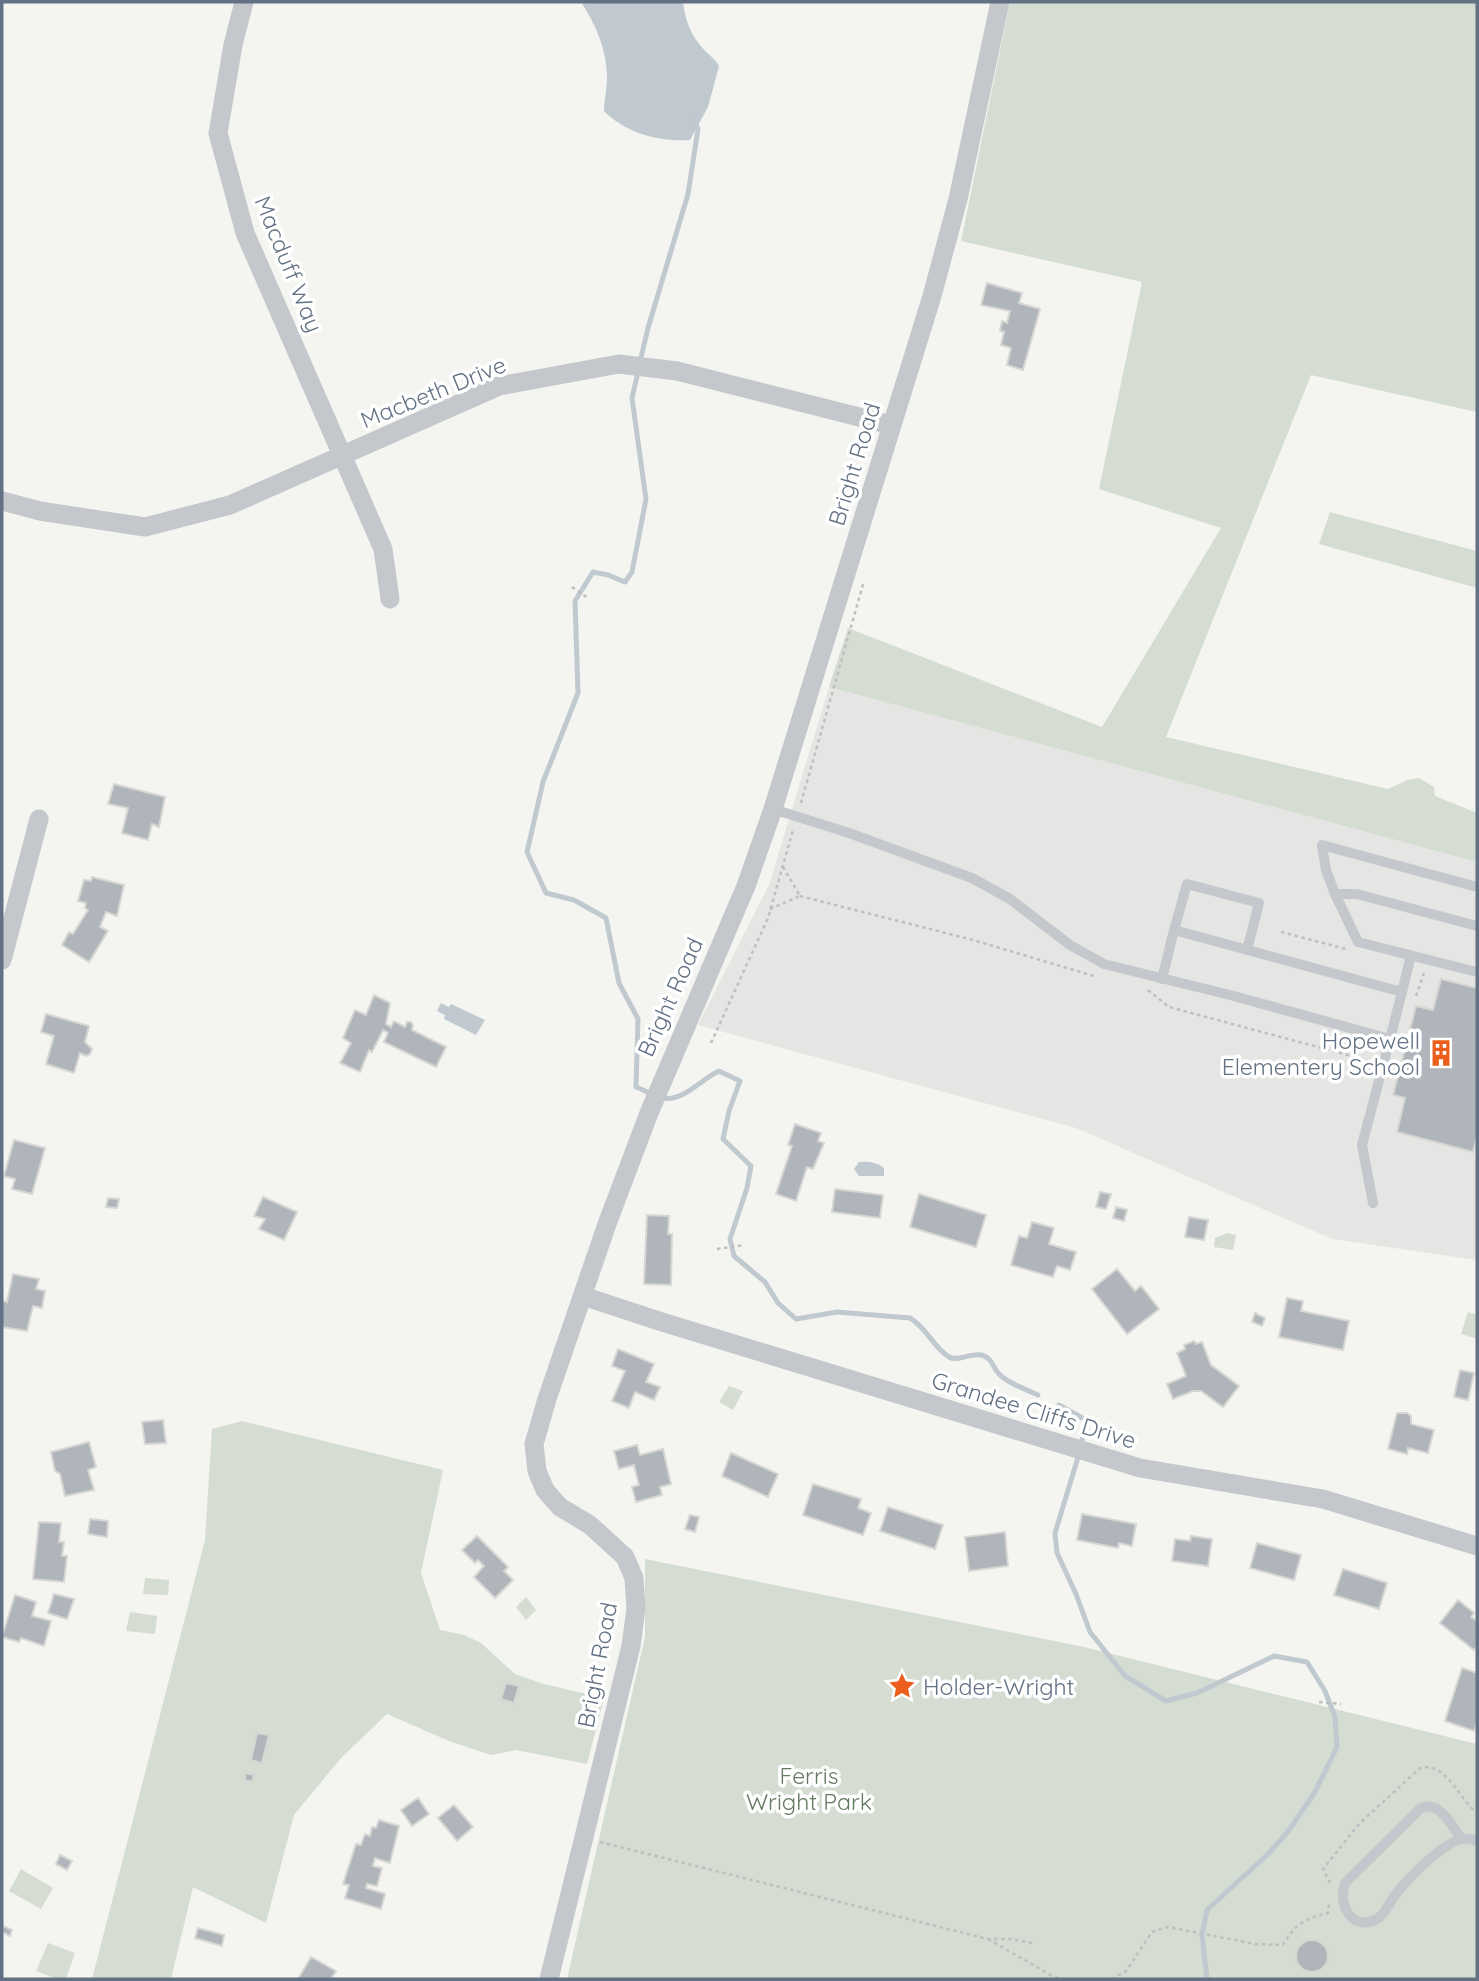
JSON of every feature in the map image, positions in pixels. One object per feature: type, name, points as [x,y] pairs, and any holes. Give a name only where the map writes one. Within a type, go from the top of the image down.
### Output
[{"type":"street","name":"Macduff Way","points":[[244,2],[233,45],[218,133],[245,233],[383,549],[390,599]]},
{"type":"street","name":"Bright Road","points":[[549,1979],[631,1646],[636,1608],[634,1578],[625,1557],[590,1525],[560,1507],[545,1490],[537,1471],[534,1444],[607,1224],[664,1073],[746,886],[773,809],[932,296],[958,199],[1000,2]]},
{"type":"street","name":"Macbeth Drive","points":[[2,501],[40,511],[145,527],[230,505],[499,386],[619,363],[677,371],[891,425]]},
{"type":"street","points":[[2,960],[39,819]]},
{"type":"street","name":"Grandee Cliffs Drive","points":[[583,1296],[1140,1468],[1323,1499],[1477,1546]]},
{"type":"lane","points":[[773,809],[849,833],[972,878],[1010,899],[1070,945],[1104,964],[1390,1039]]},
{"type":"lane","points":[[1477,887],[1322,845],[1326,870],[1358,943],[1477,972]]},
{"type":"lane","points":[[1162,979],[1187,884],[1259,903],[1247,950]]},
{"type":"lane","points":[[1335,894],[1357,894],[1477,926]]},
{"type":"lane","points":[[1174,930],[1402,992]]},
{"type":"lane","points":[[1373,1203],[1362,1145],[1411,955]]},
{"type":"lane","points":[[1461,1838],[1437,1807],[1429,1805],[1421,1808],[1345,1883],[1341,1895],[1343,1908],[1352,1917],[1367,1923],[1379,1918],[1394,1895],[1422,1865],[1461,1838],[1477,1840]]},
{"type":"path","points":[[711,1043],[770,909],[866,577]]},
{"type":"path","points":[[572,587],[588,598]]},
{"type":"path","points":[[783,866],[800,896]]},
{"type":"path","points":[[770,909],[800,896],[973,940],[1097,976]]},
{"type":"path","points":[[1136,987],[1149,990],[1169,1007],[1383,1064]]},
{"type":"path","points":[[717,1249],[744,1245]]},
{"type":"path","points":[[1319,1702],[1341,1704]]},
{"type":"path","points":[[1331,1885],[1323,1869],[1359,1824],[1420,1768],[1429,1765],[1439,1770],[1477,1813]]},
{"type":"path","points":[[583,1838],[988,1938],[1032,1943]]},
{"type":"path","points":[[1112,1979],[1126,1971],[1152,1931],[1168,1927],[1255,1944],[1283,1945],[1293,1928],[1312,1917],[1328,1913],[1329,1894]]},
{"type":"path","points":[[988,1938],[1054,1978],[1063,1979]]},
{"type":"shaded area","points":[[581,2],[683,2],[693,35],[719,66],[708,107],[690,140],[655,138],[643,134],[622,125],[604,111],[607,78],[603,48]]},
{"type":"shaded area","points":[[829,687],[1477,862],[1477,1260],[1332,1239],[1076,1128],[698,1025],[769,885]]},
{"type":"shaded area","points":[[441,1003],[449,1007],[451,1004],[485,1020],[476,1035],[444,1019],[445,1015],[437,1011]]},
{"type":"shaded area","points":[[859,1162],[872,1162],[881,1166],[884,1168],[884,1176],[859,1176],[854,1169]]},
{"type":"green space","points":[[1010,2],[1477,2],[1477,412],[1311,375],[1166,737],[1388,789],[1407,780],[1419,778],[1434,787],[1435,796],[1477,813],[1477,862],[829,687],[848,628],[1102,727],[1221,528],[1099,489],[1142,282],[961,241]]},
{"type":"green space","points":[[1330,512],[1477,551],[1477,588],[1319,544]]},
{"type":"green space","points":[[1228,1233],[1236,1235],[1233,1250],[1214,1247],[1215,1238]]},
{"type":"green space","points":[[1468,1312],[1477,1315],[1477,1339],[1461,1334]]},
{"type":"green space","points":[[729,1386],[743,1391],[733,1410],[719,1402]]},
{"type":"green space","points":[[242,1421],[443,1470],[421,1573],[440,1630],[464,1635],[481,1643],[515,1674],[544,1684],[604,1698],[587,1764],[516,1750],[491,1755],[449,1741],[387,1714],[341,1758],[294,1815],[266,1923],[193,1887],[171,1979],[92,1979],[205,1540],[212,1429]]},
{"type":"green space","name":"Ferris Wright Park","points":[[645,1559],[1084,1647],[1477,1744],[1477,1979],[567,1979],[645,1637]]},
{"type":"green space","points":[[145,1578],[169,1580],[168,1595],[143,1594]]},
{"type":"green space","points":[[526,1597],[536,1610],[526,1620],[516,1607]]},
{"type":"green space","points":[[130,1612],[157,1616],[155,1634],[126,1631]]},
{"type":"green space","points":[[21,1869],[53,1888],[41,1909],[9,1891]]},
{"type":"green space","points":[[48,1943],[75,1953],[66,1979],[57,1979],[36,1971]]},
{"type":"building","points":[[987,283],[1022,293],[1019,303],[1040,309],[1023,370],[1007,365],[1011,348],[1001,345],[1004,332],[1000,331],[1002,321],[1007,323],[1010,311],[981,305]]},
{"type":"building","points":[[114,784],[165,797],[159,827],[152,824],[148,840],[122,833],[128,808],[108,804]]},
{"type":"building","points":[[92,877],[124,885],[117,916],[106,912],[100,927],[108,931],[89,962],[62,945],[69,932],[73,934],[88,910],[85,908],[86,903],[78,901],[84,880],[91,881]]},
{"type":"building","name":"Hopewell Elementery School","points":[[1441,979],[1477,988],[1477,1136],[1473,1152],[1397,1132],[1405,1098],[1393,1095],[1416,1006],[1433,1010]]},
{"type":"building","points":[[374,995],[390,1003],[386,1024],[391,1027],[394,1021],[405,1027],[407,1022],[411,1022],[412,1030],[446,1047],[436,1067],[384,1042],[388,1033],[383,1030],[372,1052],[369,1050],[360,1072],[340,1063],[351,1043],[343,1038],[355,1010],[366,1015]]},
{"type":"building","points":[[46,1014],[89,1026],[85,1042],[92,1049],[86,1056],[80,1053],[74,1073],[46,1064],[54,1036],[41,1032]]},
{"type":"building","points":[[795,1124],[821,1133],[818,1141],[824,1143],[813,1169],[807,1167],[796,1201],[776,1194],[792,1146],[788,1145]]},
{"type":"building","points":[[14,1140],[45,1148],[32,1194],[12,1189],[15,1179],[4,1176]]},
{"type":"building","points":[[835,1189],[883,1195],[880,1218],[832,1212]]},
{"type":"building","points":[[1100,1192],[1111,1194],[1106,1209],[1096,1207]]},
{"type":"building","points":[[919,1194],[986,1215],[976,1247],[910,1227]]},
{"type":"building","points":[[263,1197],[297,1212],[284,1240],[259,1229],[265,1219],[254,1216]]},
{"type":"building","points":[[108,1198],[119,1199],[117,1208],[106,1207]]},
{"type":"building","points":[[1116,1207],[1127,1210],[1124,1221],[1113,1218]]},
{"type":"building","points":[[647,1215],[669,1216],[668,1234],[672,1234],[671,1285],[644,1284]]},
{"type":"building","points":[[1189,1217],[1208,1220],[1204,1240],[1185,1237]]},
{"type":"building","points":[[1032,1222],[1054,1228],[1049,1244],[1076,1252],[1070,1270],[1057,1266],[1053,1277],[1011,1265],[1019,1236],[1027,1238]]},
{"type":"building","points":[[1117,1269],[1135,1291],[1141,1286],[1159,1309],[1127,1334],[1092,1289]]},
{"type":"building","points":[[13,1274],[39,1279],[36,1289],[45,1291],[42,1308],[33,1306],[27,1331],[2,1327],[2,1301],[7,1302]]},
{"type":"building","points":[[1287,1298],[1303,1301],[1301,1311],[1349,1321],[1343,1350],[1279,1337]]},
{"type":"building","points":[[1255,1313],[1265,1318],[1262,1326],[1252,1322]]},
{"type":"building","points":[[1194,1341],[1196,1344],[1202,1342],[1211,1365],[1239,1386],[1223,1407],[1201,1391],[1193,1391],[1173,1399],[1167,1384],[1186,1376],[1177,1353],[1185,1349],[1184,1345]]},
{"type":"building","points":[[618,1349],[654,1364],[646,1382],[660,1387],[654,1400],[635,1392],[629,1408],[612,1401],[625,1371],[612,1366]]},
{"type":"building","points":[[1460,1370],[1474,1373],[1468,1400],[1454,1397]]},
{"type":"building","points":[[1397,1413],[1407,1413],[1411,1416],[1411,1424],[1434,1430],[1428,1453],[1408,1448],[1407,1454],[1388,1449]]},
{"type":"building","points":[[163,1420],[166,1443],[145,1444],[142,1422]]},
{"type":"building","points":[[89,1442],[96,1467],[88,1470],[94,1490],[65,1496],[51,1452]]},
{"type":"building","points":[[637,1445],[640,1455],[663,1449],[671,1484],[660,1487],[662,1495],[636,1502],[632,1487],[639,1485],[634,1465],[619,1469],[614,1451]]},
{"type":"building","points":[[731,1453],[778,1474],[768,1497],[722,1476]]},
{"type":"building","points":[[813,1484],[861,1499],[858,1508],[871,1513],[863,1535],[803,1515]]},
{"type":"building","points":[[888,1507],[943,1525],[935,1549],[880,1531]]},
{"type":"building","points":[[1082,1514],[1136,1524],[1132,1546],[1119,1543],[1118,1548],[1077,1540]]},
{"type":"building","points":[[690,1515],[699,1517],[695,1532],[685,1529]]},
{"type":"building","points":[[90,1519],[108,1521],[107,1537],[88,1534]]},
{"type":"building","points":[[39,1522],[61,1523],[59,1542],[64,1542],[62,1556],[67,1556],[64,1582],[33,1579]]},
{"type":"building","points":[[1005,1532],[1008,1566],[969,1571],[965,1537]]},
{"type":"building","points":[[477,1536],[508,1567],[504,1571],[513,1580],[495,1598],[474,1577],[484,1566],[478,1560],[475,1563],[462,1550]]},
{"type":"building","points":[[1191,1536],[1212,1539],[1208,1566],[1172,1561],[1175,1539],[1190,1541]]},
{"type":"building","points":[[1257,1543],[1301,1555],[1294,1580],[1250,1568]]},
{"type":"building","points":[[1343,1569],[1387,1583],[1379,1609],[1334,1595]]},
{"type":"building","points":[[54,1594],[74,1599],[67,1619],[48,1613]]},
{"type":"building","points":[[15,1595],[36,1602],[32,1616],[51,1621],[44,1646],[21,1638],[19,1642],[2,1637]]},
{"type":"building","points":[[1458,1600],[1474,1613],[1471,1617],[1477,1621],[1477,1646],[1474,1650],[1440,1623]]},
{"type":"building","points":[[1462,1668],[1477,1673],[1477,1722],[1474,1731],[1445,1721]]},
{"type":"building","points":[[506,1683],[519,1686],[514,1703],[501,1699]]},
{"type":"building","points":[[257,1733],[269,1735],[262,1763],[251,1760]]},
{"type":"building","points":[[245,1773],[254,1775],[252,1782],[245,1780]]},
{"type":"building","points":[[418,1798],[429,1814],[412,1826],[401,1810]]},
{"type":"building","points":[[454,1805],[473,1827],[457,1841],[438,1818]]},
{"type":"building","points":[[379,1820],[399,1826],[390,1863],[375,1858],[373,1866],[382,1868],[377,1886],[367,1884],[366,1888],[385,1894],[381,1909],[345,1898],[349,1885],[343,1884],[356,1844],[361,1845],[365,1834],[370,1836],[372,1827],[376,1828]]},
{"type":"building","points":[[60,1855],[72,1861],[67,1870],[56,1864]]},
{"type":"building","points":[[3,1926],[12,1930],[10,1936],[2,1932]]},
{"type":"building","points":[[198,1928],[224,1935],[222,1946],[195,1938]]},
{"type":"building","points":[[1312,1940],[1323,1945],[1328,1956],[1323,1967],[1312,1972],[1301,1967],[1296,1956],[1301,1945]]},
{"type":"building","points":[[311,1957],[336,1971],[331,1979],[298,1979]]},
{"type":"waterway","points":[[640,362],[688,194],[698,129],[695,121]]},
{"type":"waterway","points":[[638,372],[632,398],[646,499],[632,572],[625,582],[593,572],[575,601],[578,693],[543,782],[527,852],[546,893],[574,900],[606,918],[619,983],[638,1019],[636,1087],[663,1098],[670,1098],[678,1097],[719,1071],[740,1081],[729,1111],[723,1139],[751,1166],[747,1188],[730,1239],[734,1256],[765,1282],[778,1303],[796,1319],[837,1312],[910,1318],[949,1357],[956,1359],[985,1356],[1003,1378],[1038,1395]]},
{"type":"waterway","points":[[1059,1405],[1086,1420],[1081,1445]]},
{"type":"waterway","points":[[1079,1454],[1055,1533],[1057,1553],[1090,1632],[1125,1676],[1166,1701],[1197,1693],[1274,1656],[1307,1662],[1325,1691],[1335,1717],[1337,1747],[1315,1792],[1287,1833],[1268,1854],[1207,1910],[1202,1935],[1207,1979]]},
{"type":"place","name":"Hopewell Elementery School","points":[[1441,1053]]},
{"type":"place","name":"Holder-Wright","points":[[902,1686]]}]
